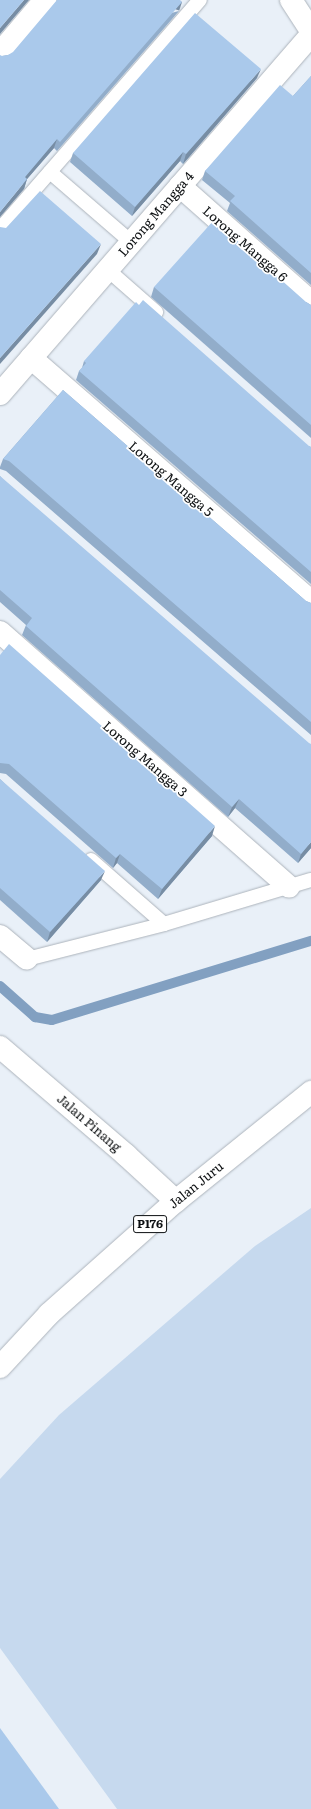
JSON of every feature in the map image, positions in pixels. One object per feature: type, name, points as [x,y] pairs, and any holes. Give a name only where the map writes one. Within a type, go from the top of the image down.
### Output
[{"type":"street","points":[[0,53],[45,0]]},
{"type":"street","points":[[291,0],[311,31]]},
{"type":"street","name":"Lorong Mangga 4","points":[[0,394],[311,35]]},
{"type":"street","name":"Lorong Mangga 6","points":[[180,186],[311,302]]},
{"type":"street","name":"Lorong Mangga 5","points":[[31,358],[311,601]]},
{"type":"street","name":"Lorong Mangga 3","points":[[0,632],[289,887]]},
{"type":"street","points":[[0,936],[27,959]]},
{"type":"street","name":"Jalan Pinang","points":[[0,1047],[126,1155],[176,1201]]},
{"type":"street","name":"Jalan Juru","points":[[0,1367],[49,1314],[176,1201],[311,1092]]},
{"type":"lane","points":[[0,229],[200,0]]},
{"type":"lane","points":[[50,172],[132,242]]},
{"type":"lane","points":[[108,270],[168,322]]},
{"type":"lane","points":[[82,852],[164,924]]},
{"type":"lane","points":[[27,959],[164,924],[311,880]]},
{"type":"shaded area","points":[[311,1208],[311,1809],[117,1809],[0,1648],[0,1479],[59,1415],[255,1246]]},
{"type":"building","points":[[0,0],[24,0],[0,28]]},
{"type":"building","points":[[57,0],[180,0],[182,2],[60,142],[57,139],[25,177],[27,179],[0,212],[0,55],[8,55],[13,52]]},
{"type":"building","points":[[195,13],[261,69],[186,154],[183,152],[135,207],[73,153]]},
{"type":"building","points":[[311,76],[311,273],[230,201],[235,196],[205,171],[280,85],[293,96]]},
{"type":"building","points":[[40,191],[101,244],[0,358],[0,227],[6,228]]},
{"type":"building","points":[[214,220],[311,305],[311,425],[154,287]]},
{"type":"building","points":[[143,300],[311,447],[311,572],[79,371],[86,363],[84,361],[136,302],[139,305]]},
{"type":"building","points":[[63,390],[306,601],[311,603],[311,722],[9,461],[3,459]]},
{"type":"building","points":[[0,476],[311,744],[311,842],[301,854],[239,799],[232,807],[26,626],[32,618],[0,590]]},
{"type":"building","points":[[9,644],[215,826],[162,889],[120,854],[116,858],[9,764],[0,763],[0,655]]},
{"type":"building","points":[[0,779],[105,871],[50,932],[0,888]]},
{"type":"building","points":[[0,1728],[59,1809],[0,1809]]},
{"type":"waterway","points":[[0,986],[35,1017],[52,1020],[311,941]]}]
